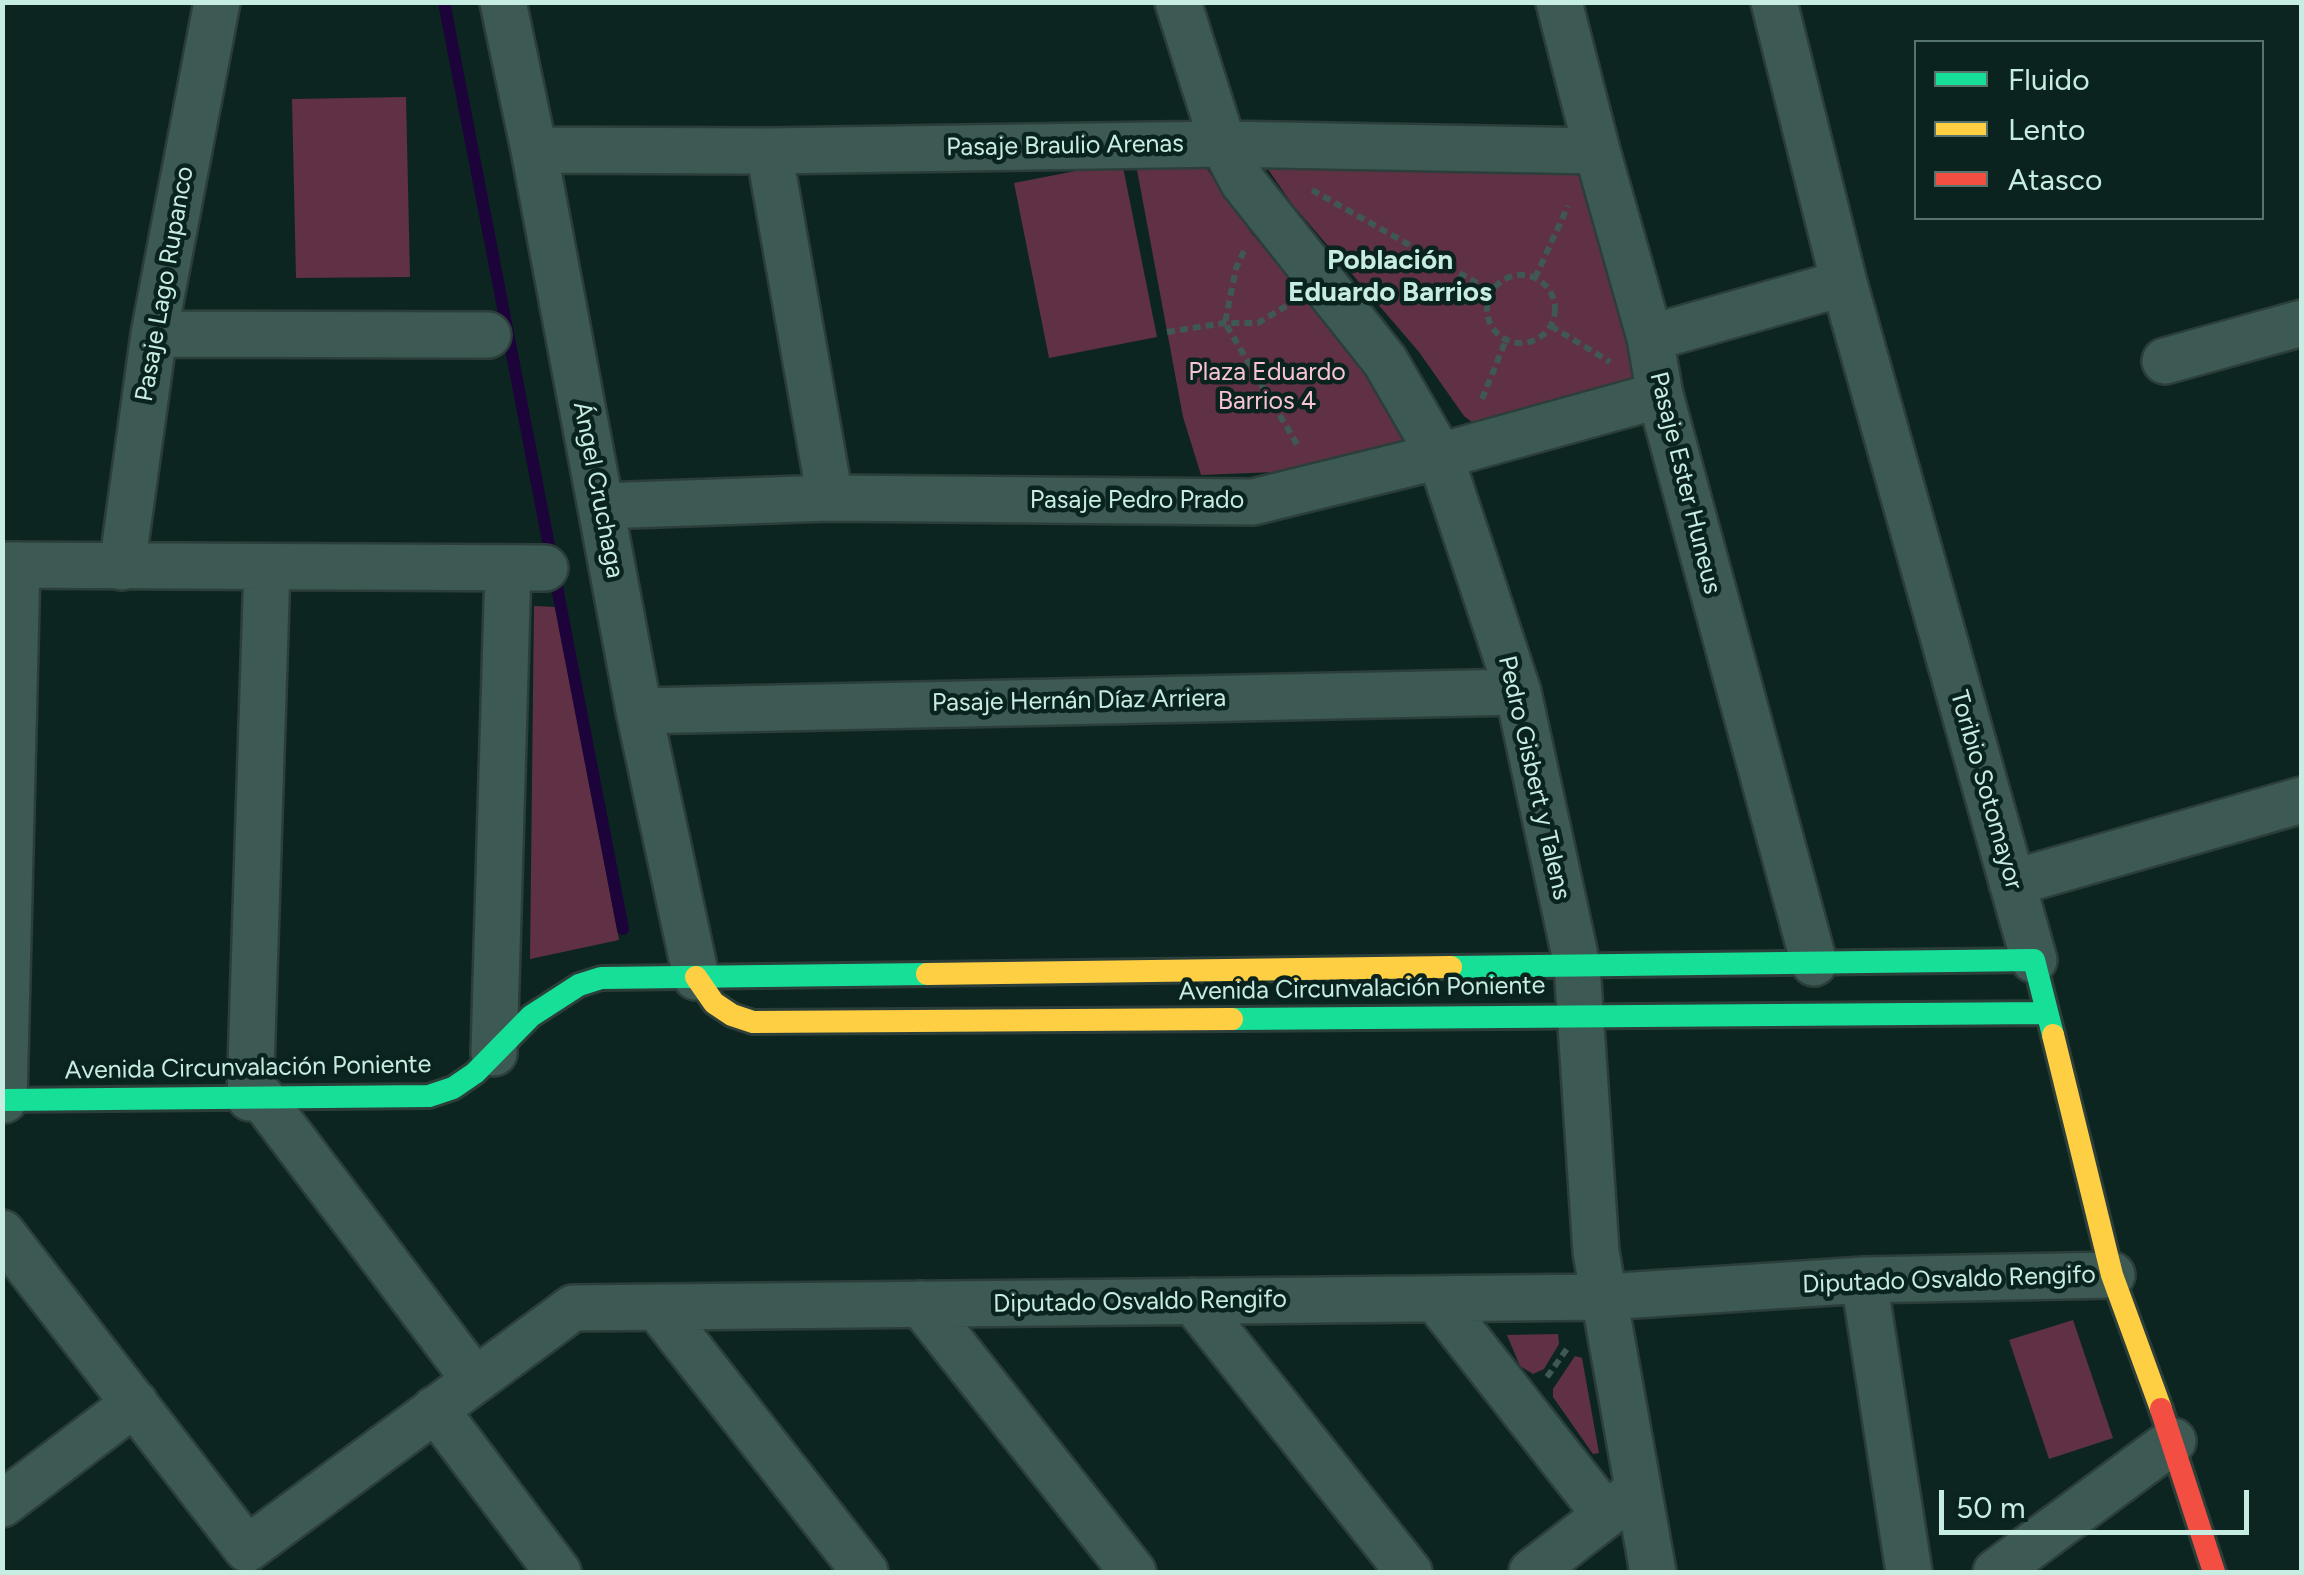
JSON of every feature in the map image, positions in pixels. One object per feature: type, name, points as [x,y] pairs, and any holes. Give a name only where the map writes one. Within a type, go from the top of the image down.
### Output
[{"type":"street","name":"Pasaje Lago Rupanco","points":[[122,567],[154,334],[218,2]]},
{"type":"street","name":"Ángel Cruchaga","points":[[502,2],[534,150],[639,711],[696,977]]},
{"type":"street","name":"Pedro Gisbert y Talens","points":[[1178,2],[1224,144],[1243,182],[1281,195],[1323,283],[1402,386],[1440,456],[1518,692],[1577,965],[1596,1252],[1604,1296],[1622,1502],[1653,1572]]},
{"type":"street","name":"Pasaje Ester Huneus","points":[[1559,2],[1650,338],[1660,395],[1814,963]]},
{"type":"street","name":"Toribio Sotomayor","points":[[1774,2],[1844,282],[2034,960],[2112,1275],[2173,1441],[2214,1572]]},
{"type":"street","name":"Pasaje Braulio Arenas","points":[[534,150],[768,151],[1224,144],[1597,151]]},
{"type":"street","points":[[768,151],[830,498]]},
{"type":"street","points":[[1650,338],[1844,282]]},
{"type":"street","points":[[2165,361],[2302,323]]},
{"type":"street","points":[[154,334],[488,336]]},
{"type":"street","name":"Pasaje Pedro Prado","points":[[601,506],[830,498],[1253,502],[1440,456],[1660,395]]},
{"type":"street","points":[[3,1100],[10,565],[526,568],[494,1053]]},
{"type":"street","points":[[267,568],[256,1098],[474,1380]]},
{"type":"street","name":"Pasaje Hernán Díaz Arriera","points":[[639,711],[1518,692]]},
{"type":"street","points":[[2012,883],[2302,800]]},
{"type":"street","name":"Avenida Circunvalación Poniente","points":[[3,1100],[429,1096],[454,1088],[475,1073],[530,1016],[579,985],[601,978],[2034,960]]},
{"type":"street","name":"Avenida Circunvalación Poniente","points":[[696,977],[714,1002],[732,1016],[752,1022],[2046,1013]]},
{"type":"street","points":[[2,1233],[134,1403],[2,1504]]},
{"type":"street","name":"Diputado Osvaldo Rengifo","points":[[134,1403],[247,1549],[573,1308],[1604,1296],[1864,1280],[2112,1275]]},
{"type":"street","points":[[1864,1280],[1909,1572]]},
{"type":"street","points":[[1436,1299],[1524,1410],[1622,1502],[1532,1572]]},
{"type":"street","points":[[1194,1301],[1409,1572]]},
{"type":"street","points":[[921,1304],[1134,1572]]},
{"type":"street","points":[[657,1307],[866,1572]]},
{"type":"street","points":[[435,1409],[558,1572]]},
{"type":"street","points":[[1996,1572],[2173,1441]]},
{"type":"path","points":[[1535,278],[1584,170],[1597,151]]},
{"type":"path","points":[[1322,485],[1225,323],[1236,268],[1281,195],[1491,291]]},
{"type":"path","points":[[1516,274],[1535,278],[1551,294],[1555,315],[1545,334],[1527,343],[1506,340],[1489,324],[1486,301],[1498,283],[1516,274]]},
{"type":"path","points":[[1167,332],[1258,322],[1323,283]]},
{"type":"path","points":[[1524,1410],[1604,1296]]},
{"type":"green space","points":[[406,97],[410,277],[296,278],[292,99]]},
{"type":"green space","name":"Plaza Eduardo Barrios 4","points":[[1135,159],[1205,166],[1252,234],[1363,363],[1411,427],[1405,444],[1300,471],[1201,475],[1183,417]]},
{"type":"green space","points":[[1122,162],[1157,337],[1049,358],[1014,183]]},
{"type":"green space","name":"Plaza Eduardo Barrios 4","points":[[1263,162],[1584,170],[1637,379],[1481,424],[1472,422],[1419,352],[1292,204]]},
{"type":"green space","points":[[534,606],[556,607],[619,940],[530,959]]},
{"type":"green space","points":[[2073,1320],[2113,1438],[2049,1459],[2009,1340]]},
{"type":"green space","points":[[1558,1334],[1559,1344],[1544,1369],[1533,1374],[1520,1366],[1507,1335]]},
{"type":"green space","points":[[1575,1356],[1582,1358],[1599,1453],[1593,1454],[1553,1397],[1553,1389]]},
{"type":"waterway","points":[[444,2],[623,929]]},
{"type":"traffic: fast","points":[[1451,967],[2034,960],[2053,1035]]},
{"type":"traffic: fast","points":[[2,1100],[429,1096],[453,1088],[475,1073],[531,1016],[579,985],[601,978],[927,974]]},
{"type":"traffic: fast","points":[[1232,1019],[2047,1013]]},
{"type":"traffic: slow","points":[[927,974],[1451,967]]},
{"type":"traffic: slow","points":[[696,977],[714,1003],[753,1022],[1232,1019]]},
{"type":"traffic: slow","points":[[2053,1035],[2112,1275],[2161,1409]]},
{"type":"traffic: jam","points":[[2161,1409],[2214,1572]]},
{"type":"district","name":"Población Eduardo Barrios","points":[[1390,277]]}]
